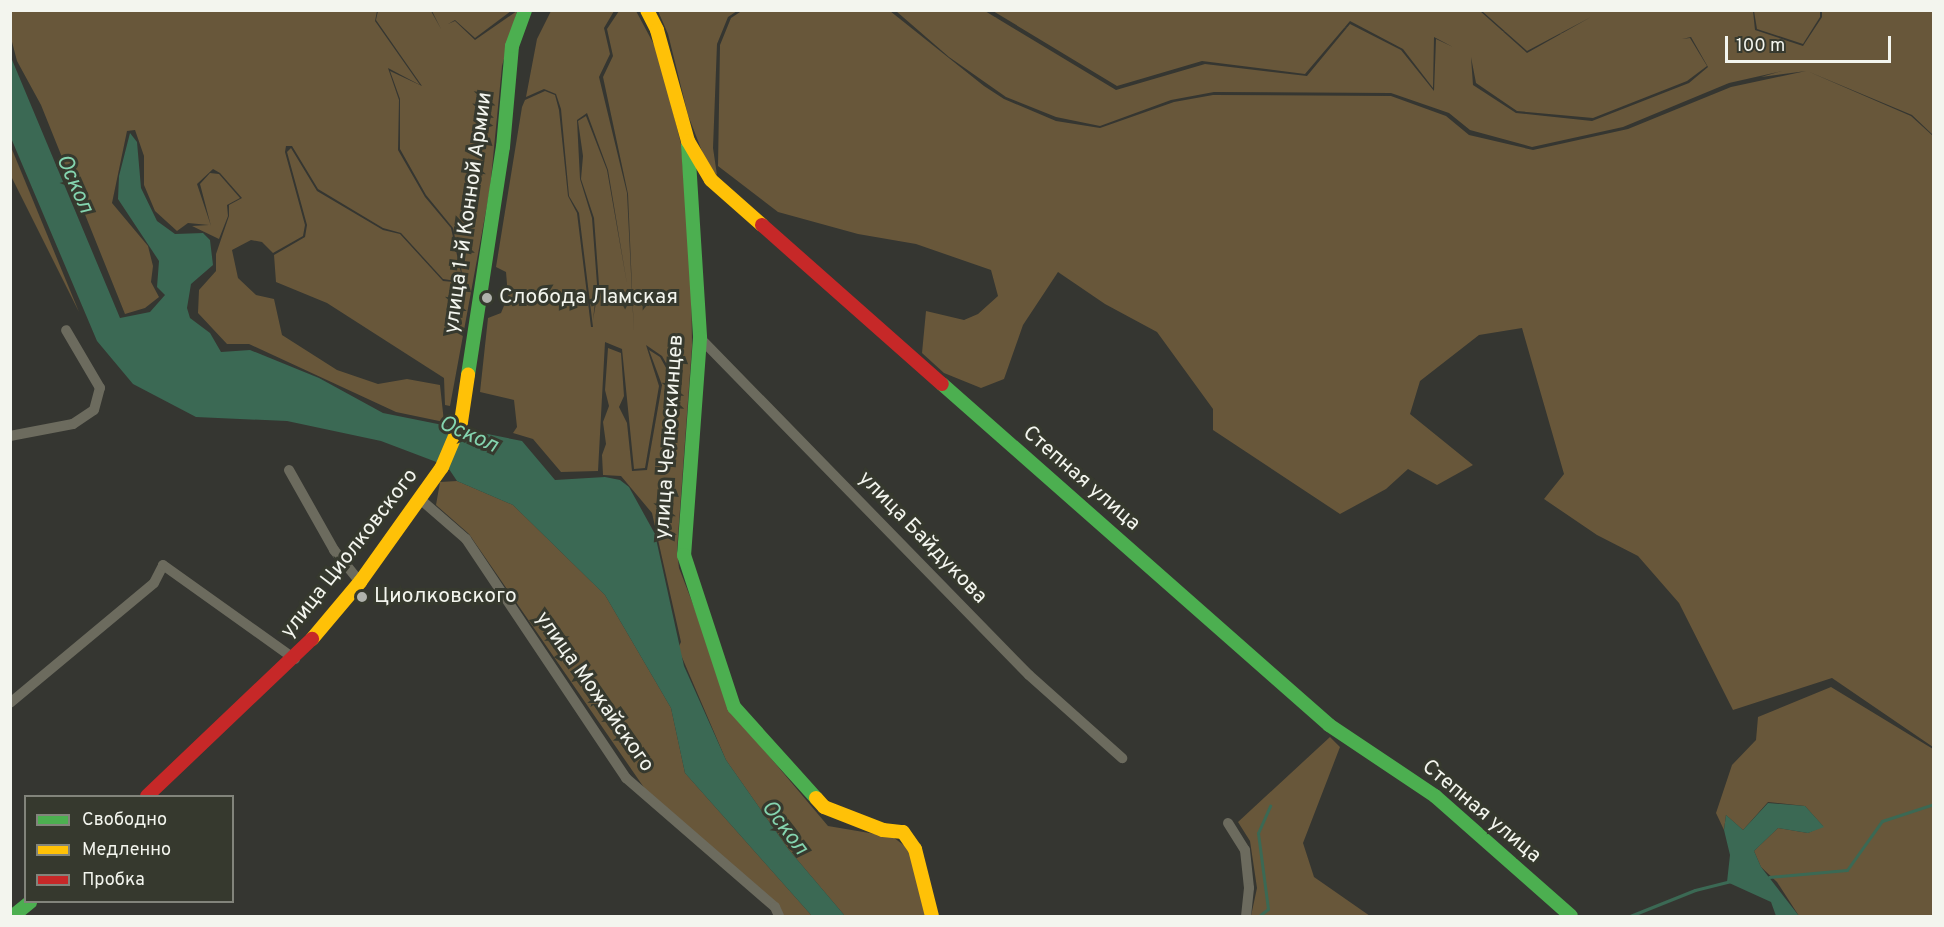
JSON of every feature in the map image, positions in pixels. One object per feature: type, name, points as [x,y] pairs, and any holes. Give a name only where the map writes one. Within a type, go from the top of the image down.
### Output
[{"type":"street","name":"улица 1-й Конной Армии","points":[[460,422],[503,147],[512,46],[525,10]]},
{"type":"street","name":"Степная улица","points":[[647,10],[657,30],[688,141],[711,180],[1320,717],[1435,796],[1571,916]]},
{"type":"street","name":"улица Челюскинцев","points":[[688,141],[700,338],[684,555],[734,707],[824,807],[883,830],[903,832],[915,849],[932,916]]},
{"type":"street","points":[[10,436],[73,424],[94,410],[100,388],[66,330]]},
{"type":"street","name":"улица Байдукова","points":[[700,338],[1029,675],[1122,758]]},
{"type":"street","name":"улица Циолковского","points":[[148,795],[295,659],[360,582],[442,467],[460,422]]},
{"type":"street","points":[[289,470],[334,550],[360,582]]},
{"type":"street","name":"улица Можайского","points":[[420,499],[466,539],[626,778],[775,907],[779,916]]},
{"type":"street","points":[[10,703],[154,583],[163,565],[295,659]]},
{"type":"street","points":[[1228,823],[1245,850],[1249,888],[1246,916]]},
{"type":"street","points":[[17,915],[29,903]]},
{"type":"shaded area","points":[[743,10],[890,11],[984,86],[1004,99],[1056,121],[1100,128],[1174,102],[1213,95],[1391,96],[1446,116],[1469,135],[1533,150],[1628,129],[1731,87],[1806,71],[1761,77],[1782,71],[1729,83],[1623,127],[1532,147],[1470,130],[1449,113],[1391,93],[1214,92],[1171,100],[1100,126],[1056,117],[1006,97],[949,57],[896,11],[985,11],[1116,90],[1205,64],[1307,76],[1350,24],[1401,50],[1434,91],[1436,39],[1453,47],[1434,37],[1433,88],[1403,49],[1350,21],[1305,74],[1202,61],[1117,86],[993,11],[1480,11],[1527,53],[1591,17],[1527,51],[1482,11],[1753,11],[1755,30],[1803,46],[1822,17],[1822,11],[1933,11],[1933,135],[1912,115],[1807,71],[1911,116],[1933,136],[1933,747],[1832,678],[1733,710],[1679,603],[1638,556],[1597,535],[1544,499],[1564,474],[1522,328],[1479,335],[1420,381],[1410,414],[1473,465],[1437,485],[1408,469],[1386,489],[1340,514],[1213,430],[1213,409],[1157,332],[1105,304],[1058,272],[1023,325],[1004,379],[981,388],[944,373],[922,353],[926,311],[964,320],[978,314],[998,296],[991,270],[916,244],[858,234],[778,212],[718,166],[720,45],[731,18]],"holes":[[[1691,37],[1708,67],[1689,83],[1592,121],[1516,113],[1473,85],[1471,57],[1476,83],[1517,111],[1593,118],[1687,81],[1707,66],[1690,38],[1682,39]]]},
{"type":"shaded area","points":[[10,11],[377,11],[375,21],[420,85],[388,68],[399,100],[398,150],[425,197],[451,228],[463,282],[443,279],[401,233],[383,228],[318,189],[292,146],[286,146],[285,152],[305,225],[303,236],[273,253],[262,242],[251,240],[232,250],[238,278],[256,295],[274,299],[282,335],[337,370],[378,384],[407,379],[440,385],[444,422],[396,412],[249,344],[227,344],[198,313],[199,290],[216,271],[216,254],[229,216],[229,205],[242,198],[220,173],[213,169],[197,184],[211,226],[200,184],[210,173],[219,174],[240,198],[227,205],[228,216],[219,239],[192,226],[209,225],[188,223],[177,231],[155,211],[144,185],[144,156],[135,130],[127,131],[112,203],[148,246],[153,266],[151,282],[159,297],[145,308],[125,314],[41,105],[17,61],[11,38]]},
{"type":"shaded area","points":[[378,11],[431,11],[441,29],[432,11],[511,11],[475,38],[455,20],[448,24],[455,21],[475,40],[517,11],[502,66],[490,189],[450,406],[445,405],[444,378],[327,303],[276,282],[274,255],[305,237],[307,225],[287,152],[291,148],[317,191],[383,230],[400,234],[443,281],[464,283],[453,228],[426,195],[400,149],[400,99],[390,71],[422,86],[376,20]]},
{"type":"shaded area","points":[[551,11],[614,11],[604,28],[610,54],[599,77],[627,193],[634,334],[628,194],[603,77],[613,56],[607,29],[619,11],[636,11],[658,52],[681,144],[691,271],[692,346],[677,550],[679,568],[737,718],[828,826],[893,837],[910,850],[926,916],[845,916],[789,850],[726,760],[678,648],[681,642],[652,513],[621,476],[603,475],[602,455],[606,444],[603,422],[609,406],[605,390],[608,348],[621,353],[624,396],[619,407],[627,423],[632,471],[647,470],[662,385],[649,350],[660,357],[675,384],[659,475],[678,384],[662,356],[646,345],[659,386],[645,468],[634,469],[622,349],[605,342],[598,471],[561,472],[533,439],[513,433],[517,427],[514,400],[480,392],[488,318],[501,313],[508,296],[506,272],[496,267],[522,107],[525,100],[545,91],[555,95],[559,110],[568,196],[577,213],[591,327],[593,327],[579,213],[569,196],[561,109],[556,94],[544,89],[526,97],[537,39]],"holes":[[[587,113],[608,170],[627,284],[607,170],[586,116],[578,121],[583,156],[581,179],[594,218],[599,285],[593,320],[597,284],[592,218],[580,179],[577,120]]]},
{"type":"shaded area","points":[[658,11],[737,11],[728,17],[717,44],[713,148],[717,175],[708,167],[688,115],[668,34]]},
{"type":"shaded area","points":[[1754,11],[1820,11],[1820,17],[1803,44],[1757,29]]},
{"type":"shaded area","points":[[11,147],[79,312],[11,176]]},
{"type":"shaded area","points":[[457,481],[513,505],[605,595],[671,708],[685,773],[812,916],[783,916],[645,789],[469,534],[436,505],[440,482]]},
{"type":"shaded area","points":[[1831,687],[1933,749],[1933,916],[1799,916],[1777,882],[1761,867],[1754,851],[1778,828],[1808,833],[1823,826],[1805,806],[1768,802],[1743,830],[1726,815],[1724,830],[1716,813],[1732,765],[1756,740],[1758,717]]},
{"type":"shaded area","points":[[1330,737],[1340,747],[1303,843],[1314,877],[1370,916],[1251,916],[1257,888],[1250,841],[1238,822]]},
{"type":"water","name":"Оскол","points":[[10,55],[120,318],[150,312],[165,295],[157,287],[159,261],[118,199],[119,176],[130,133],[137,142],[141,188],[157,221],[175,234],[203,233],[210,240],[213,265],[191,284],[187,308],[190,318],[210,333],[221,352],[250,350],[319,378],[383,413],[522,441],[555,480],[605,477],[620,480],[629,487],[655,534],[684,666],[726,760],[789,850],[845,916],[812,916],[685,773],[671,708],[605,595],[513,505],[457,481],[447,466],[381,441],[287,421],[196,417],[133,384],[97,341],[11,138]]},
{"type":"water","points":[[1768,803],[1805,806],[1824,827],[1808,833],[1778,828],[1754,851],[1761,867],[1799,916],[1776,916],[1771,902],[1727,882],[1730,855],[1724,830],[1726,815],[1743,830]]},
{"type":"waterway","points":[[1769,877],[1847,870],[1882,821],[1934,804]]},
{"type":"waterway","points":[[1259,916],[1268,909],[1258,833],[1270,806]]},
{"type":"waterway","points":[[1630,916],[1695,890],[1730,881]]},
{"type":"traffic: fast","points":[[468,375],[503,147],[512,46],[525,10]]},
{"type":"traffic: fast","points":[[688,145],[700,338],[684,555],[734,707],[816,798]]},
{"type":"traffic: fast","points":[[942,384],[1329,725],[1435,796],[1571,916]]},
{"type":"traffic: fast","points":[[13,916],[29,903]]},
{"type":"traffic: slow","points":[[647,10],[657,30],[688,141],[711,180],[762,225]]},
{"type":"traffic: slow","points":[[312,639],[360,582],[442,467],[461,422],[468,375]]},
{"type":"traffic: slow","points":[[816,798],[824,807],[883,830],[903,832],[915,849],[932,916]]},
{"type":"traffic: jam","points":[[762,225],[942,384]]},
{"type":"traffic: jam","points":[[148,795],[312,639]]},
{"type":"place","name":"Слобода Ламская","points":[[487,298]]},
{"type":"place","name":"Циолковского","points":[[362,597]]}]
